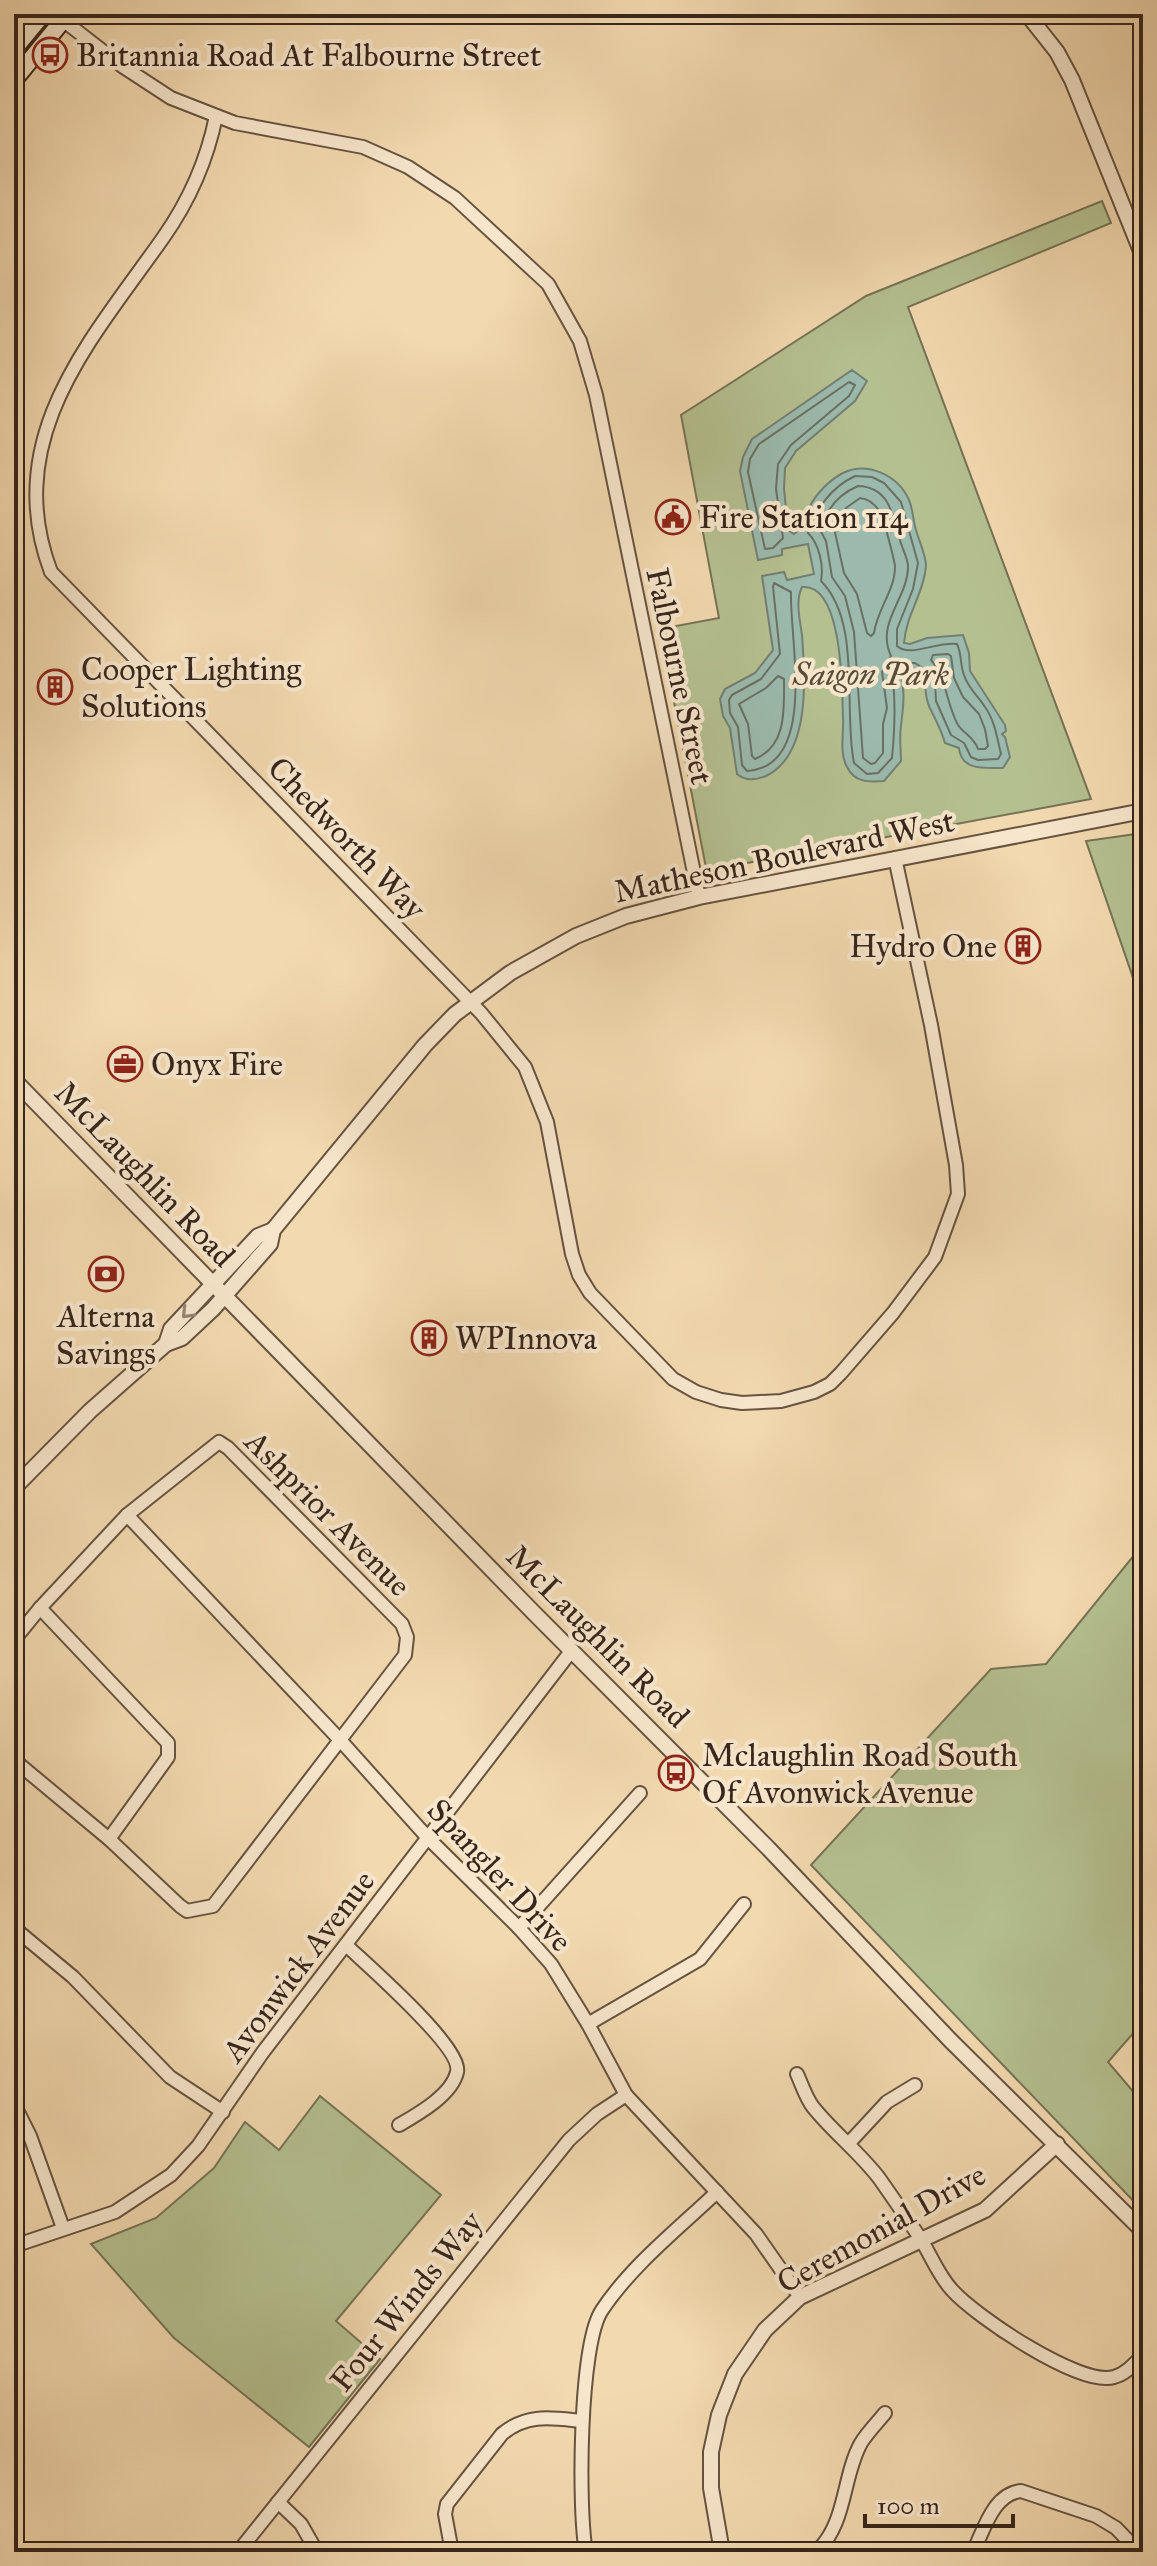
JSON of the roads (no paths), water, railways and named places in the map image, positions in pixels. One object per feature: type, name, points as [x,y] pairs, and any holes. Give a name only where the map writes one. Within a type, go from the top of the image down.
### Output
[{"type":"main road","points":[[14,49],[43,14]]},
{"type":"main road","points":[[14,80],[62,16]]},
{"type":"street","points":[[1027,14],[1057,52],[1072,80],[1143,256]]},
{"type":"street","name":"Falbourne Street","points":[[62,16],[122,66],[171,98],[235,123],[363,147],[408,167],[455,198],[548,284],[580,341],[596,395],[699,897]]},
{"type":"street","points":[[65,359],[171,226],[198,177],[216,116]]},
{"type":"street","name":"Chedworth Way","points":[[27,535],[51,572],[470,1001],[525,1067],[547,1122],[572,1254],[579,1275],[590,1293],[673,1379],[696,1392],[742,1403],[781,1401],[830,1384],[893,1313],[935,1257],[958,1194],[956,1165],[931,1025],[895,858]]},
{"type":"street","name":"Matheson Boulevard West","points":[[14,1488],[90,1411],[166,1344],[182,1338],[225,1296],[270,1244],[273,1230],[425,1045],[470,1001],[531,960],[576,936],[626,916],[699,897],[1143,811]]},
{"type":"street","name":"McLaughlin Road","points":[[14,1080],[769,1849],[950,2040],[1143,2231]]},
{"type":"street","name":"Matheson Boulevard West","points":[[166,1344],[171,1329],[258,1236],[273,1230]]},
{"type":"street","name":"Ashprior Avenue","points":[[14,1640],[127,1515],[219,1442],[402,1624],[407,1637],[405,1655],[341,1741]]},
{"type":"street","name":"Spangler Drive","points":[[127,1515],[341,1741],[428,1838],[551,1964],[626,2095],[756,2234],[800,2297]]},
{"type":"street","points":[[40,1608],[168,1743],[168,1757],[109,1839]]},
{"type":"street","name":"Avonwick Avenue","points":[[14,2246],[115,2212],[171,2175],[198,2146],[263,2052],[572,1650]]},
{"type":"street","points":[[14,1760],[109,1839],[187,1911],[213,1906],[341,1741]]},
{"type":"street","points":[[519,1928],[640,1793]]},
{"type":"street","points":[[588,2024],[700,1959],[744,1904]]},
{"type":"street","points":[[14,1928],[73,1977],[170,2077],[223,2112]]},
{"type":"street","points":[[346,1945],[432,2028],[454,2057],[458,2069],[456,2076],[431,2107],[399,2125]]},
{"type":"street","points":[[797,2074],[811,2105],[878,2177],[922,2240],[953,2292],[1030,2349],[1101,2379],[1126,2372],[1143,2355]]},
{"type":"street","points":[[849,2143],[887,2102],[915,2085]]},
{"type":"street","name":"Four Winds Way","points":[[238,2552],[569,2140],[597,2114],[626,2095]]},
{"type":"street","points":[[14,2104],[30,2136],[63,2228]]},
{"type":"street","name":"Ceremonial Drive","points":[[722,2552],[711,2488],[711,2452],[719,2415],[735,2374],[765,2330],[800,2297],[985,2210],[1057,2144]]},
{"type":"street","points":[[586,2552],[582,2509],[582,2421],[594,2325],[602,2310],[636,2268],[717,2192]]},
{"type":"street","points":[[816,2552],[828,2541],[836,2523],[861,2444],[885,2413]]},
{"type":"street","points":[[452,2552],[445,2514],[447,2504],[502,2434],[513,2425],[534,2418],[582,2421]]},
{"type":"street","points":[[973,2552],[1000,2499],[1010,2492],[1021,2491],[1107,2522],[1139,2552]]},
{"type":"street","points":[[278,2502],[301,2524],[317,2552]]},
{"type":"water","points":[[852,370],[867,381],[855,401],[796,451],[785,468],[788,530],[794,534],[797,532],[819,493],[843,473],[872,470],[890,477],[904,491],[926,566],[904,643],[963,635],[969,653],[970,671],[1005,725],[1006,731],[1002,734],[1010,757],[1003,768],[975,767],[964,761],[959,748],[945,743],[929,706],[922,676],[900,672],[903,693],[901,761],[884,781],[868,781],[854,776],[843,756],[843,704],[838,640],[833,619],[826,602],[815,590],[802,587],[798,604],[804,693],[798,733],[781,765],[766,776],[751,779],[737,774],[730,728],[723,716],[720,699],[725,689],[755,673],[773,650],[762,576],[784,572],[787,580],[814,574],[808,544],[782,549],[782,555],[758,560],[740,471],[743,457],[752,439]]},
{"type":"place","name":"Britannia Road At Falbourne Street","points":[[50,55]]},
{"type":"place","name":"Fire Station 114","points":[[673,517]]},
{"type":"place","name":"Cooper Lighting Solutions","points":[[55,687]]},
{"type":"place","name":"Hydro One","points":[[1023,946]]},
{"type":"place","name":"Onyx Fire","points":[[125,1064]]},
{"type":"place","name":"Alterna Savings","points":[[106,1274]]},
{"type":"place","name":"WPInnova","points":[[429,1338]]},
{"type":"place","name":"Mclaughlin Road South Of Avonwick Avenue","points":[[676,1773]]},
{"type":"park label","name":"Saigon Park","points":[[871,674]]}]
